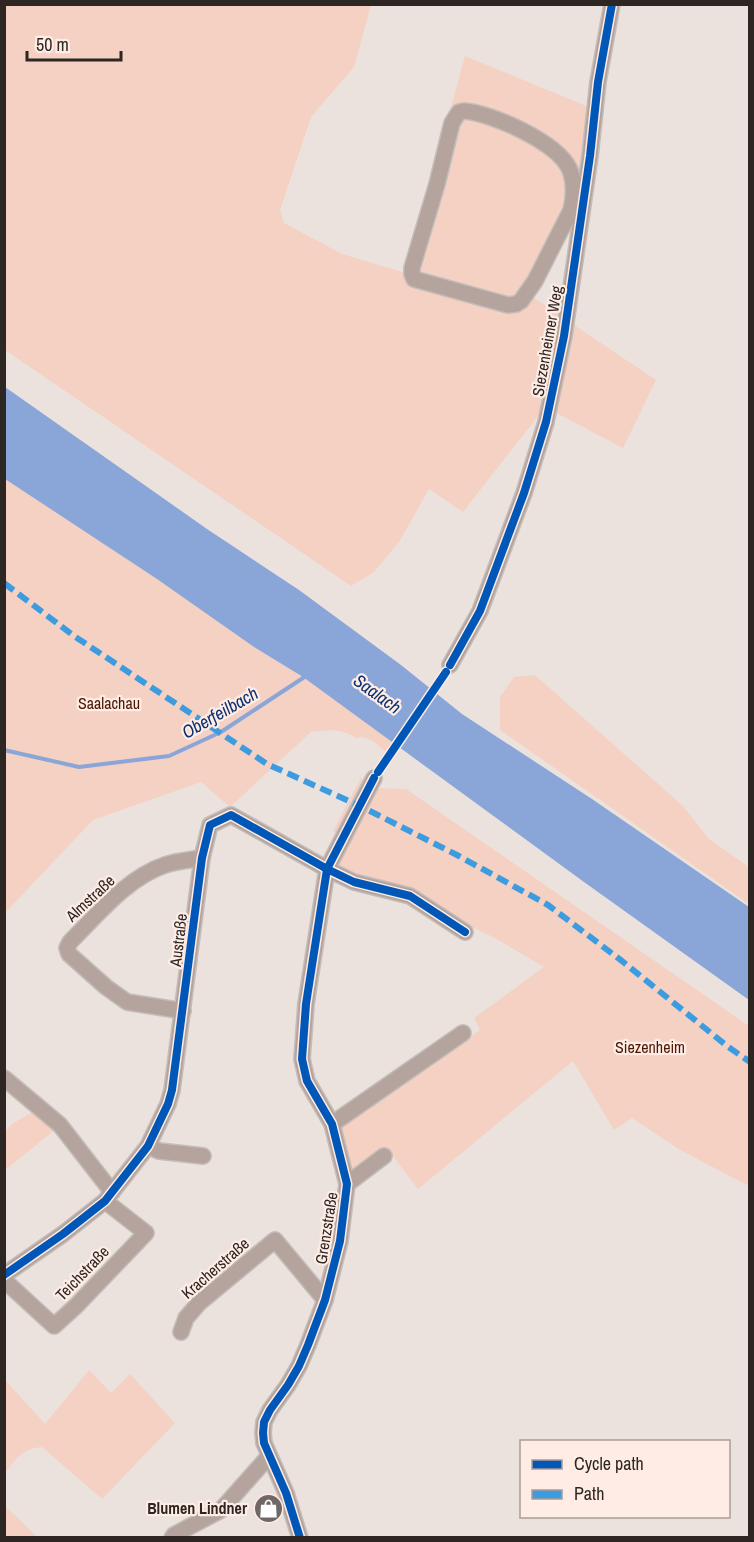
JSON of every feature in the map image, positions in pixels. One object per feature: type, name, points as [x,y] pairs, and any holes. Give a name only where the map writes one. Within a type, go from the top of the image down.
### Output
[{"type":"street","name":"Siezenheimer Weg","points":[[450,665],[480,611],[524,493],[546,422],[564,336],[590,156],[598,82],[612,4]]},
{"type":"street","points":[[470,111],[518,129],[538,139],[564,162],[573,180],[571,210],[535,281],[521,301],[508,305],[414,279],[412,268],[452,123],[459,112],[470,111]]},
{"type":"street","points":[[564,162],[590,156]]},
{"type":"street","name":"Grenzstraße","points":[[300,1538],[286,1493],[264,1443],[264,1422],[299,1366],[326,1300],[340,1241],[346,1184],[332,1124],[307,1081],[302,1059],[306,1004],[327,869],[374,778]]},
{"type":"street","name":"Austraße","points":[[4,1275],[63,1234],[109,1197],[148,1146],[168,1104],[183,1011],[202,858],[210,825],[231,815],[354,882],[410,896],[465,932]]},
{"type":"street","name":"Almstraße","points":[[183,1011],[127,1002],[106,987],[69,954],[67,948],[70,942],[122,891],[143,875],[165,865],[202,858]]},
{"type":"street","points":[[332,1124],[463,1033]]},
{"type":"street","points":[[4,1078],[60,1125],[109,1197]]},
{"type":"street","points":[[148,1146],[159,1151],[203,1155]]},
{"type":"street","points":[[346,1184],[384,1156]]},
{"type":"street","name":"Teichstraße","points":[[4,1280],[54,1326],[146,1233],[109,1197]]},
{"type":"street","name":"Kracherstraße","points":[[181,1332],[186,1318],[199,1303],[275,1240],[326,1300]]},
{"type":"street","points":[[172,1538],[220,1510],[269,1456]]},
{"type":"green space","points":[[4,5],[371,5],[354,67],[311,117],[280,210],[284,223],[342,254],[406,273],[465,56],[591,108],[576,198],[528,294],[656,380],[623,448],[545,407],[463,512],[429,489],[399,542],[374,572],[351,586],[5,350]]},
{"type":"green space","name":"Saalachau","points":[[5,479],[157,579],[254,647],[303,677],[393,742],[386,752],[373,741],[363,737],[357,738],[333,730],[311,732],[230,807],[201,782],[93,820],[5,913]]},
{"type":"green space","points":[[535,675],[683,806],[709,839],[749,867],[749,904],[500,730],[500,697],[514,677]]},
{"type":"green space","name":"Siezenheim","points":[[361,778],[374,788],[406,789],[749,1026],[749,1186],[680,1150],[632,1118],[614,1130],[573,1061],[418,1189],[386,1147],[353,1172],[341,1124],[480,1030],[474,1018],[544,967],[495,938],[444,914],[414,892],[336,866],[350,840],[333,831]]},
{"type":"green space","points":[[36,1110],[56,1129],[5,1170],[4,1132],[12,1124]]},
{"type":"green space","points":[[89,1370],[111,1393],[130,1374],[175,1423],[102,1499],[42,1447],[24,1452],[5,1473],[5,1380],[45,1424]]},
{"type":"green space","points":[[5,1506],[37,1537],[5,1537]]},
{"type":"water","name":"Saalach","points":[[5,387],[207,529],[299,590],[401,665],[462,714],[592,799],[749,907],[749,1000],[303,677],[254,647],[157,579],[5,479]]},
{"type":"waterway","name":"Oberfeilbach","points":[[4,750],[79,767],[169,756],[221,732],[306,676]]},
{"type":"marked path","points":[[4,583],[74,636],[267,764],[360,806],[457,855],[548,905],[750,1062]]},
{"type":"cycle path","points":[[450,665],[480,611],[524,493],[546,422],[564,336],[590,156],[598,82],[612,4]]},
{"type":"cycle path","points":[[378,772],[446,672]]},
{"type":"cycle path","points":[[300,1538],[286,1493],[264,1443],[264,1422],[299,1366],[308,1345],[325,1300],[340,1241],[347,1184],[332,1124],[307,1081],[302,1059],[306,1004],[327,869],[374,778]]},
{"type":"cycle path","points":[[4,1275],[105,1201],[148,1146],[168,1104],[172,1090],[202,858],[210,825],[231,815],[354,882],[410,896],[465,932]]},
{"type":"place","name":"Blumen Lindner","points":[[268,1508]]}]
